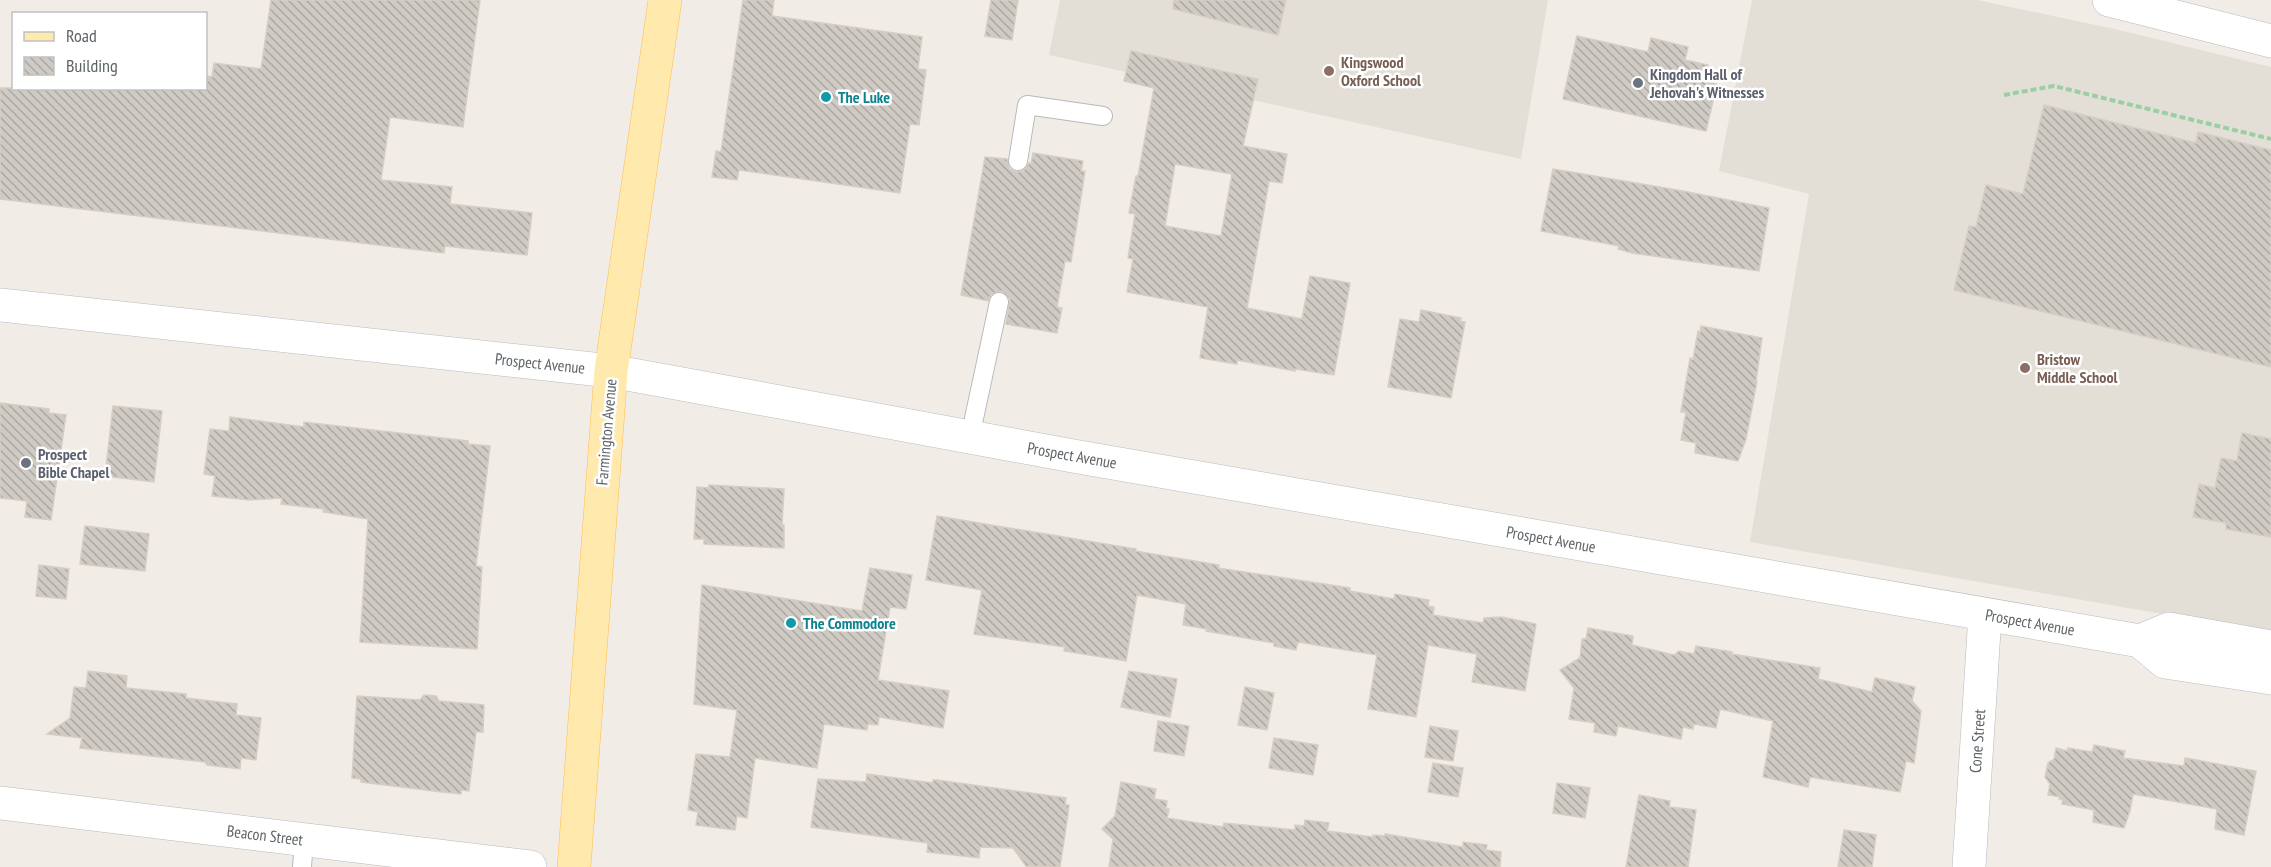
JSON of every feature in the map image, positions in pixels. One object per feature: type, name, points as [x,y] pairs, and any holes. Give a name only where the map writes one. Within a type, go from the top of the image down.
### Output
[{"type":"main road","name":"Farmington Avenue","points":[[574,867],[611,370],[665,0]]},
{"type":"main road","points":[[2109,0],[2271,41]]},
{"type":"main road","name":"Prospect Avenue","points":[[0,305],[611,370],[970,436],[2140,641]]},
{"type":"main road","name":"Cone Street","points":[[1969,867],[1985,615]]},
{"type":"main road","points":[[2271,647],[2169,629],[2140,641],[2165,662],[2271,678]]},
{"type":"main road","name":"Beacon Street","points":[[0,803],[303,853],[530,867]]},
{"type":"lane","points":[[1018,161],[1027,105],[1103,116]]},
{"type":"lane","points":[[970,436],[999,302]]},
{"type":"path","points":[[2004,95],[2054,86],[2271,139]]},
{"type":"shaded area","name":"Kingswood Oxford School","points":[[1060,0],[1548,0],[1521,159],[1049,55]]},
{"type":"shaded area","name":"Bristow Middle School","points":[[1752,0],[1977,0],[2115,29],[2271,67],[2271,633],[1750,542],[1809,194],[1719,171]]},
{"type":"building","points":[[271,0],[480,0],[463,127],[390,117],[381,180],[452,187],[450,204],[532,213],[527,255],[445,246],[444,253],[0,199],[0,88],[12,88],[12,90],[207,90],[207,76],[212,77],[214,63],[261,69]]},
{"type":"building","name":"The Luke","points":[[743,0],[774,0],[772,16],[922,37],[918,69],[926,70],[919,125],[910,124],[900,193],[739,170],[737,180],[712,177],[716,151],[721,152]]},
{"type":"building","points":[[991,0],[1018,0],[1012,40],[985,36]]},
{"type":"building","points":[[1174,0],[1286,0],[1278,35],[1173,9]]},
{"type":"building","name":"Kingdom Hall of Jehovah's Witnesses","points":[[1577,36],[1648,52],[1651,38],[1688,47],[1685,60],[1708,65],[1704,81],[1717,84],[1706,131],[1563,99]]},
{"type":"building","points":[[1131,51],[1258,79],[1243,146],[1287,154],[1282,183],[1269,181],[1247,308],[1302,319],[1310,276],[1350,283],[1334,375],[1295,369],[1295,371],[1237,360],[1237,364],[1200,358],[1208,307],[1127,292],[1133,259],[1128,258],[1135,214],[1129,213],[1154,88],[1124,81]],"holes":[[[1175,164],[1232,174],[1221,236],[1165,226]]]},
{"type":"building","points":[[2044,105],[2196,143],[2198,132],[2271,150],[2271,367],[1954,290],[1969,226],[1976,227],[1986,185],[2023,194]]},
{"type":"building","points":[[1033,153],[1083,161],[1081,171],[1085,171],[1071,262],[1065,261],[1057,307],[1062,308],[1057,333],[1006,324],[1010,299],[1002,291],[991,294],[988,301],[961,295],[985,157],[1007,159],[1010,169],[1017,172],[1023,171],[1029,163],[1031,164]]},
{"type":"building","points":[[1553,169],[1769,208],[1759,271],[1632,253],[1618,249],[1619,246],[1541,231]]},
{"type":"building","points":[[1421,310],[1461,318],[1460,321],[1465,322],[1451,398],[1388,387],[1400,319],[1419,322]]},
{"type":"building","points":[[1701,326],[1762,338],[1746,439],[1738,461],[1695,453],[1696,443],[1681,440],[1686,412],[1681,412],[1690,358],[1693,359]]},
{"type":"building","name":"Prospect Bible Chapel","points":[[0,403],[49,409],[49,413],[66,415],[51,520],[25,517],[27,501],[0,498]]},
{"type":"building","points":[[113,406],[162,411],[154,482],[105,476]]},
{"type":"building","points":[[230,417],[304,427],[304,422],[468,441],[468,444],[490,446],[476,566],[482,567],[477,649],[360,642],[368,519],[323,512],[324,509],[281,504],[282,498],[249,500],[212,496],[215,476],[204,474],[210,429],[229,431]]},
{"type":"building","points":[[2242,433],[2271,439],[2271,537],[2226,529],[2226,523],[2193,517],[2199,484],[2215,488],[2221,458],[2237,461]]},
{"type":"building","points":[[709,485],[784,489],[782,525],[784,525],[784,548],[704,544],[704,539],[694,539],[697,487],[708,488]]},
{"type":"building","points":[[937,516],[1136,549],[1135,551],[1219,565],[1218,568],[1350,588],[1350,591],[1394,599],[1395,594],[1429,600],[1428,606],[1434,607],[1433,615],[1483,623],[1484,618],[1502,617],[1536,624],[1525,691],[1472,682],[1477,654],[1428,645],[1416,717],[1368,709],[1377,655],[1298,642],[1296,650],[1274,646],[1274,643],[1206,631],[1207,629],[1183,625],[1186,604],[1137,595],[1126,661],[1064,651],[1065,647],[974,634],[982,590],[926,580]]},
{"type":"building","points":[[85,526],[149,534],[145,571],[80,564]]},
{"type":"building","points":[[39,565],[69,569],[66,599],[36,596]]},
{"type":"building","points":[[870,568],[912,575],[906,609],[890,607],[878,680],[949,691],[943,728],[879,717],[878,725],[868,724],[867,730],[824,724],[817,768],[755,758],[747,818],[737,816],[735,830],[696,825],[698,812],[688,810],[696,754],[730,757],[737,710],[694,704],[702,585],[862,611]]},
{"type":"building","points":[[1588,628],[1633,636],[1632,645],[1674,655],[1679,651],[1694,654],[1696,646],[1820,668],[1818,679],[1872,692],[1875,678],[1915,687],[1912,701],[1921,711],[1914,763],[1906,761],[1900,792],[1810,777],[1808,787],[1763,777],[1773,721],[1720,709],[1716,728],[1694,724],[1693,729],[1683,727],[1681,739],[1618,726],[1616,736],[1594,732],[1595,723],[1569,719],[1574,688],[1560,670],[1580,658],[1582,639],[1586,639]]},
{"type":"building","points":[[88,671],[127,676],[126,688],[186,694],[186,698],[237,704],[236,715],[261,718],[256,760],[241,758],[240,769],[207,765],[205,762],[80,748],[82,738],[47,734],[70,718],[74,687],[86,688]]},
{"type":"building","points":[[1129,671],[1177,679],[1170,717],[1121,707]]},
{"type":"building","points":[[1245,687],[1274,693],[1267,730],[1238,725]]},
{"type":"building","points":[[424,695],[436,696],[439,701],[484,705],[483,732],[476,732],[469,791],[461,790],[461,794],[442,792],[361,782],[361,779],[352,778],[357,696],[420,700]]},
{"type":"building","points":[[1158,721],[1189,726],[1184,756],[1154,751]]},
{"type":"building","points":[[1430,726],[1458,731],[1453,761],[1425,757]]},
{"type":"building","points":[[1274,738],[1318,745],[1313,775],[1269,768]]},
{"type":"building","points":[[2094,745],[2125,751],[2123,758],[2184,766],[2185,758],[2256,771],[2244,835],[2215,829],[2217,809],[2133,794],[2124,828],[2093,822],[2094,810],[2062,804],[2063,800],[2059,799],[2060,797],[2048,795],[2050,784],[2045,777],[2048,763],[2054,759],[2056,748],[2092,752]]},
{"type":"building","points":[[1433,763],[1463,768],[1458,797],[1428,792]]},
{"type":"building","points":[[867,774],[933,783],[933,780],[937,780],[1066,798],[1065,805],[1069,805],[1060,867],[1026,866],[1013,848],[980,847],[979,858],[927,852],[928,843],[811,827],[818,779],[866,782]]},
{"type":"building","points":[[1121,782],[1156,789],[1154,799],[1167,801],[1166,809],[1169,809],[1167,818],[1223,827],[1224,823],[1295,830],[1295,825],[1304,826],[1305,820],[1329,823],[1327,831],[1373,837],[1373,835],[1385,836],[1385,834],[1463,847],[1463,842],[1487,845],[1486,850],[1501,852],[1500,867],[1109,867],[1113,839],[1102,829],[1115,816]]},
{"type":"building","points":[[1557,783],[1590,788],[1585,818],[1553,813]]},
{"type":"building","points":[[1639,795],[1670,801],[1669,807],[1696,810],[1688,867],[1626,867]]},
{"type":"building","points":[[1844,830],[1876,835],[1872,867],[1838,867]]},
{"type":"place","name":"Kingswood Oxford School","points":[[1329,71]]},
{"type":"place","name":"Kingdom Hall of Jehovah's Witnesses","points":[[1638,83]]},
{"type":"place","name":"The Luke","points":[[826,97]]},
{"type":"place","name":"Bristow Middle School","points":[[2025,368]]},
{"type":"place","name":"Prospect Bible Chapel","points":[[26,463]]},
{"type":"place","name":"The Commodore","points":[[791,623]]}]
